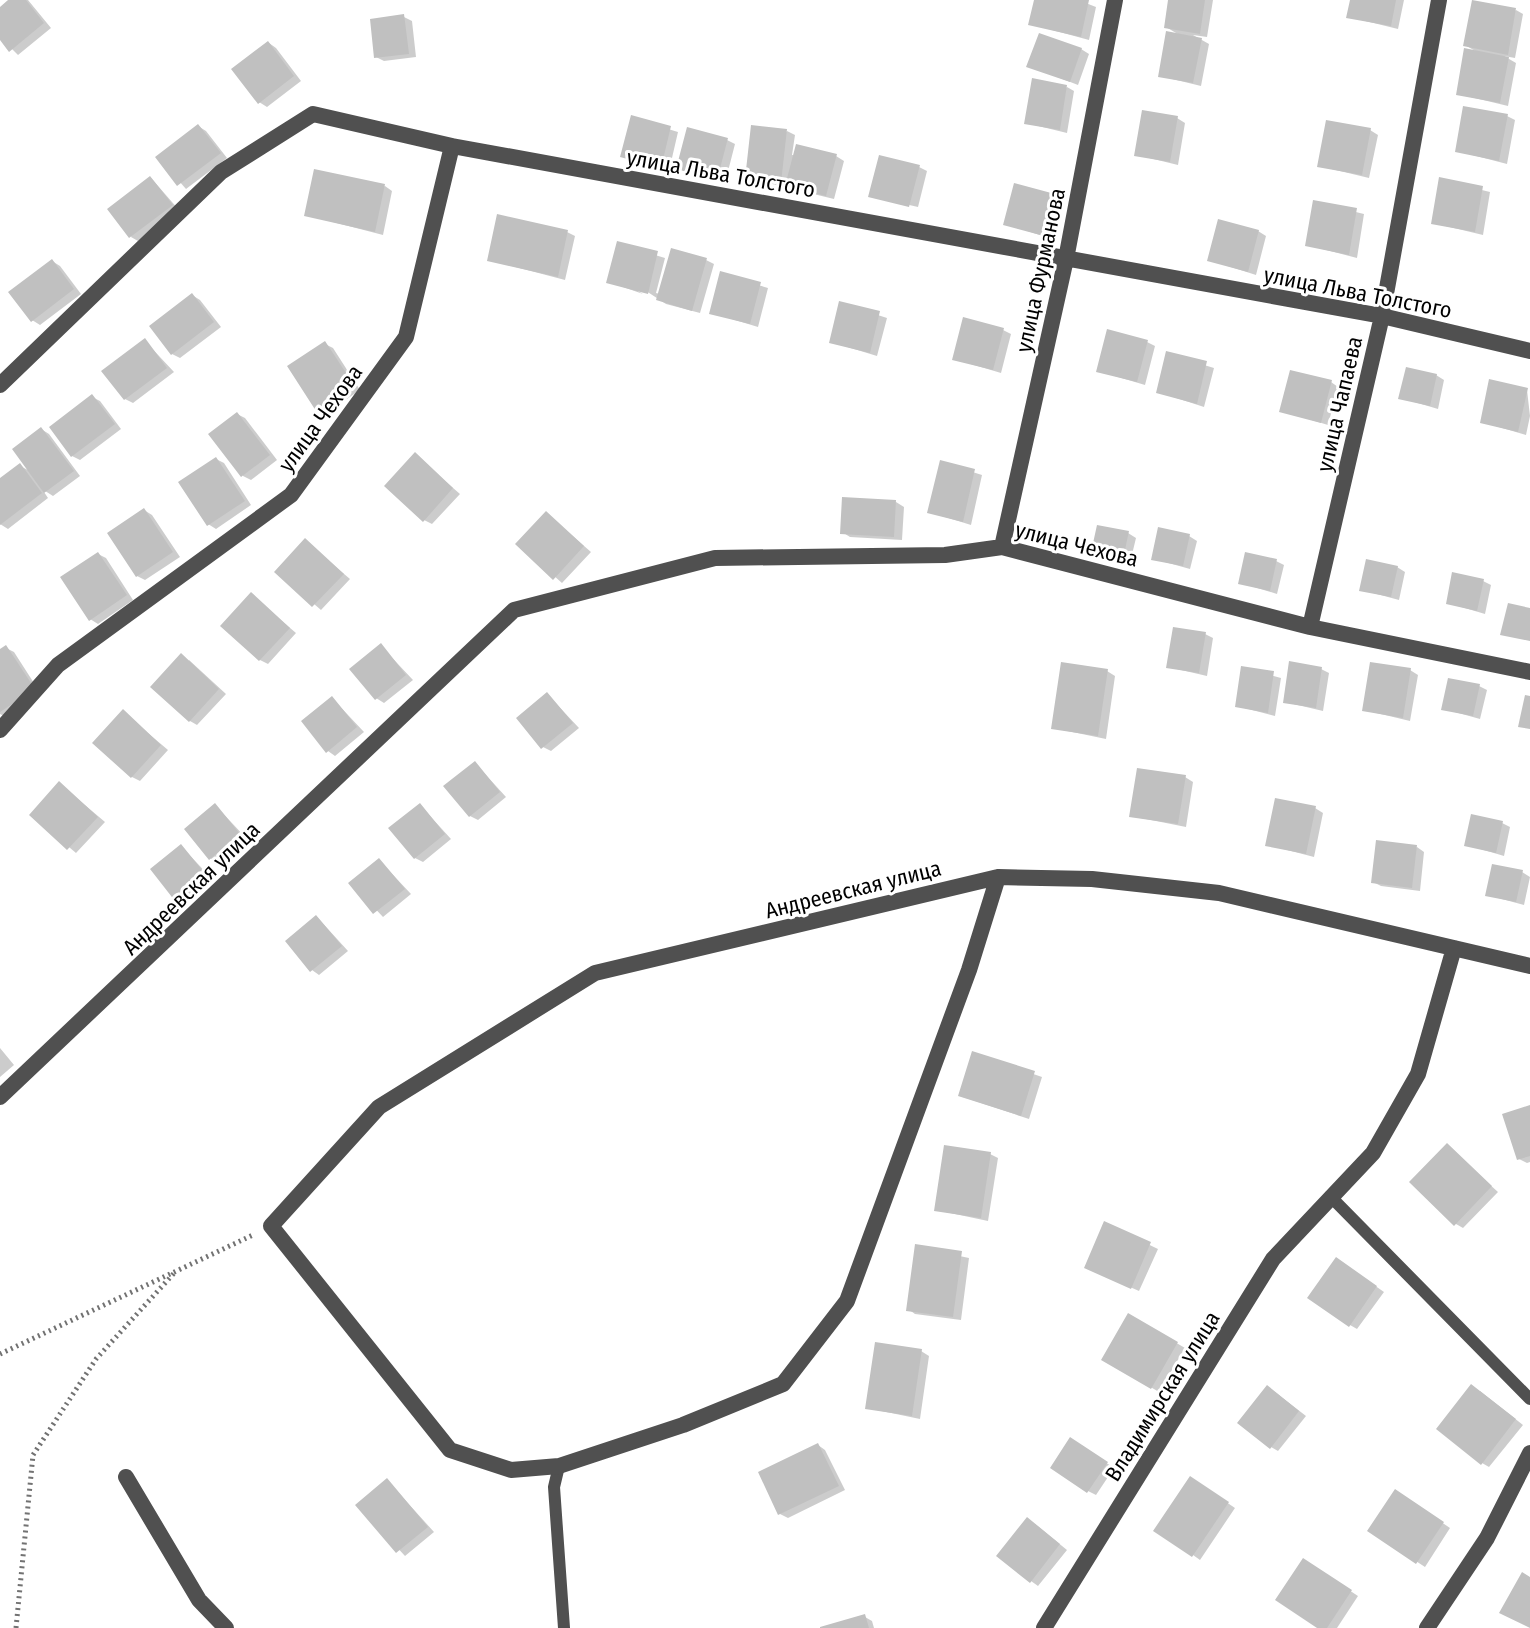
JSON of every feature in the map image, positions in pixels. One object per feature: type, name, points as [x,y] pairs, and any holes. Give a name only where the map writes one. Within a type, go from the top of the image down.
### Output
[{"type":"street","name":"улица Фурманова","points":[[1002,547],[1066,259],[1115,0]]},
{"type":"street","name":"улица Чапаева","points":[[1310,627],[1382,316],[1439,0]]},
{"type":"street","name":"улица Льва Толстого","points":[[0,385],[221,172],[313,114],[452,146],[1382,316],[1530,351]]},
{"type":"street","name":"улица Чехова","points":[[0,730],[58,665],[291,495],[406,337],[452,146]]},
{"type":"street","name":"улица Чехова","points":[[514,610],[715,558],[945,555],[1002,547],[1310,627],[1530,672]]},
{"type":"street","name":"Андреевская улица","points":[[0,1097],[514,610]]},
{"type":"street","name":"Андреевская улица","points":[[271,1226],[379,1107],[595,973],[998,877],[1092,879],[1219,893],[1530,966]]},
{"type":"street","points":[[271,1226],[450,1450],[511,1470],[559,1466],[683,1425],[783,1384],[847,1301],[969,970],[998,877]]},
{"type":"street","name":"Владимирская улица","points":[[1044,1628],[1273,1259],[1373,1153],[1418,1074],[1454,948]]},
{"type":"street","points":[[1427,1628],[1487,1538],[1530,1453]]},
{"type":"street","points":[[126,1477],[199,1600],[226,1628]]},
{"type":"lane","points":[[1330,1196],[1530,1399]]},
{"type":"lane","points":[[559,1466],[554,1487],[564,1628]]},
{"type":"path","points":[[0,1354],[271,1226]]},
{"type":"path","points":[[16,1628],[33,1455],[96,1359],[176,1271]]},
{"type":"building","points":[[8,0],[26,0],[44,23],[9,52],[0,40],[0,7]]},
{"type":"building","points":[[1034,0],[1089,0],[1081,37],[1028,25]]},
{"type":"building","points":[[1168,0],[1205,0],[1200,34],[1164,28]]},
{"type":"building","points":[[1350,0],[1396,0],[1391,26],[1346,18]]},
{"type":"building","points":[[1472,0],[1516,8],[1508,55],[1463,46]]},
{"type":"building","points":[[404,14],[409,54],[374,58],[370,19]]},
{"type":"building","points":[[1166,31],[1202,38],[1193,83],[1158,77]]},
{"type":"building","points":[[1039,33],[1082,48],[1070,82],[1026,67]]},
{"type":"building","points":[[268,41],[294,76],[258,104],[231,69]]},
{"type":"building","points":[[1464,48],[1509,57],[1500,103],[1456,95]]},
{"type":"building","points":[[1032,78],[1067,85],[1060,130],[1024,124]]},
{"type":"building","points":[[1463,106],[1508,114],[1499,161],[1455,152]]},
{"type":"building","points":[[1142,110],[1178,116],[1170,162],[1134,156]]},
{"type":"building","points":[[631,115],[671,126],[661,168],[620,157]]},
{"type":"building","points":[[1326,120],[1371,128],[1362,175],[1317,167]]},
{"type":"building","points":[[198,124],[221,153],[177,186],[155,157]]},
{"type":"building","points":[[751,125],[787,129],[781,183],[745,179]]},
{"type":"building","points":[[687,127],[728,138],[717,180],[676,169]]},
{"type":"building","points":[[796,144],[837,154],[826,196],[785,186]]},
{"type":"building","points":[[879,155],[920,165],[909,207],[868,197]]},
{"type":"building","points":[[314,169],[385,184],[375,232],[304,216]]},
{"type":"building","points":[[150,176],[173,205],[129,238],[107,209]]},
{"type":"building","points":[[1439,177],[1483,186],[1475,232],[1431,224]]},
{"type":"building","points":[[1014,183],[1055,194],[1044,236],[1003,225]]},
{"type":"building","points":[[1313,200],[1357,208],[1349,255],[1305,246]]},
{"type":"building","points":[[497,214],[568,230],[558,277],[487,261]]},
{"type":"building","points":[[1218,219],[1259,230],[1248,272],[1207,261]]},
{"type":"building","points":[[617,241],[658,251],[648,294],[606,283]]},
{"type":"building","points":[[671,248],[707,258],[692,311],[656,300]]},
{"type":"building","points":[[52,259],[74,289],[31,322],[8,292]]},
{"type":"building","points":[[720,271],[761,282],[750,324],[709,314]]},
{"type":"building","points":[[192,293],[214,322],[171,355],[149,326]]},
{"type":"building","points":[[839,301],[880,311],[870,353],[829,343]]},
{"type":"building","points":[[963,317],[1004,328],[993,370],[952,360]]},
{"type":"building","points":[[1107,329],[1148,340],[1137,382],[1096,372]]},
{"type":"building","points":[[145,338],[167,368],[124,400],[101,371]]},
{"type":"building","points":[[325,341],[354,385],[316,411],[287,366]]},
{"type":"building","points":[[1166,351],[1207,361],[1197,404],[1156,393]]},
{"type":"building","points":[[1406,367],[1437,374],[1430,406],[1398,399]]},
{"type":"building","points":[[1290,370],[1332,380],[1321,423],[1279,412]]},
{"type":"building","points":[[1489,379],[1528,388],[1518,432],[1480,423]]},
{"type":"building","points":[[92,394],[115,424],[71,457],[49,427]]},
{"type":"building","points":[[237,412],[270,455],[241,477],[208,434]]},
{"type":"building","points":[[41,427],[74,471],[44,493],[12,449]]},
{"type":"building","points":[[415,452],[453,488],[423,522],[384,486]]},
{"type":"building","points":[[216,457],[245,501],[207,526],[178,482]]},
{"type":"building","points":[[940,460],[975,469],[963,522],[927,513]]},
{"type":"building","points":[[20,463],[42,493],[0,525],[0,478]]},
{"type":"building","points":[[842,497],[896,500],[894,537],[840,534]]},
{"type":"building","points":[[144,508],[173,552],[136,577],[107,533]]},
{"type":"building","points":[[546,511],[584,546],[553,580],[515,544]]},
{"type":"building","points":[[1097,525],[1129,531],[1122,564],[1090,557]]},
{"type":"building","points":[[1158,527],[1190,534],[1183,566],[1151,560]]},
{"type":"building","points":[[305,538],[344,574],[312,607],[274,572]]},
{"type":"building","points":[[98,552],[127,595],[89,621],[60,577]]},
{"type":"building","points":[[1245,552],[1277,559],[1270,591],[1238,584]]},
{"type":"building","points":[[1366,559],[1398,566],[1391,597],[1359,591]]},
{"type":"building","points":[[1452,572],[1484,579],[1477,611],[1446,604]]},
{"type":"building","points":[[251,592],[290,628],[259,661],[220,626]]},
{"type":"building","points":[[1508,603],[1530,608],[1530,641],[1500,635]]},
{"type":"building","points":[[1173,627],[1206,632],[1199,673],[1166,668]]},
{"type":"building","points":[[381,643],[406,675],[375,700],[349,669]]},
{"type":"building","points":[[6,645],[35,689],[0,712],[0,649]]},
{"type":"building","points":[[181,653],[219,689],[189,722],[150,687]]},
{"type":"building","points":[[1289,661],[1322,667],[1316,708],[1283,703]]},
{"type":"building","points":[[1061,662],[1108,669],[1098,736],[1051,729]]},
{"type":"building","points":[[1370,662],[1411,668],[1403,718],[1362,711]]},
{"type":"building","points":[[1241,666],[1274,671],[1268,713],[1235,707]]},
{"type":"building","points":[[1448,678],[1480,684],[1473,716],[1441,710]]},
{"type":"building","points":[[547,692],[573,723],[541,749],[516,718]]},
{"type":"building","points":[[1525,695],[1530,696],[1530,729],[1518,727]]},
{"type":"building","points":[[332,696],[357,727],[326,753],[301,721]]},
{"type":"building","points":[[123,709],[161,745],[131,778],[92,743]]},
{"type":"building","points":[[475,761],[500,792],[469,817],[443,786]]},
{"type":"building","points":[[1137,768],[1186,775],[1178,824],[1129,817]]},
{"type":"building","points":[[59,781],[98,817],[67,850],[29,815]]},
{"type":"building","points":[[1275,798],[1316,806],[1306,854],[1265,846]]},
{"type":"building","points":[[215,803],[240,834],[209,860],[184,829]]},
{"type":"building","points":[[420,803],[445,834],[414,859],[388,828]]},
{"type":"building","points":[[1471,814],[1503,821],[1496,853],[1464,846]]},
{"type":"building","points":[[1376,840],[1417,845],[1412,888],[1371,883]]},
{"type":"building","points":[[181,844],[206,875],[175,901],[150,869]]},
{"type":"building","points":[[379,858],[405,889],[373,914],[348,883]]},
{"type":"building","points":[[1492,864],[1523,870],[1516,902],[1485,896]]},
{"type":"building","points":[[316,915],[342,946],[310,972],[285,941]]},
{"type":"building","points":[[972,1051],[1035,1071],[1021,1116],[958,1096]]},
{"type":"building","points":[[1530,1105],[1530,1156],[1517,1160],[1502,1114]]},
{"type":"building","points":[[1447,1143],[1492,1186],[1454,1226],[1409,1182]]},
{"type":"building","points":[[944,1145],[991,1152],[981,1218],[934,1211]]},
{"type":"building","points":[[1104,1221],[1151,1242],[1131,1289],[1084,1268]]},
{"type":"building","points":[[915,1244],[962,1251],[953,1317],[906,1311]]},
{"type":"building","points":[[1336,1257],[1377,1286],[1349,1327],[1307,1298]]},
{"type":"building","points":[[1128,1313],[1178,1342],[1151,1389],[1101,1360]]},
{"type":"building","points":[[875,1342],[922,1349],[912,1416],[865,1409]]},
{"type":"building","points":[[1471,1384],[1516,1419],[1481,1465],[1436,1429]]},
{"type":"building","points":[[1267,1385],[1299,1411],[1270,1449],[1237,1423]]},
{"type":"building","points":[[1070,1437],[1108,1462],[1087,1493],[1050,1468]]},
{"type":"building","points":[[818,1443],[839,1486],[778,1515],[758,1472]]},
{"type":"building","points":[[1190,1476],[1229,1502],[1192,1557],[1153,1531]]},
{"type":"building","points":[[387,1478],[428,1527],[396,1553],[355,1505]]},
{"type":"building","points":[[1395,1489],[1444,1522],[1416,1564],[1367,1531]]},
{"type":"building","points":[[1027,1517],[1060,1544],[1030,1583],[996,1556]]},
{"type":"building","points":[[1303,1558],[1352,1590],[1327,1628],[1317,1628],[1275,1600]]},
{"type":"building","points":[[1522,1572],[1530,1577],[1530,1628],[1499,1613]]},
{"type":"building","points":[[865,1614],[869,1628],[820,1628],[820,1627]]}]
